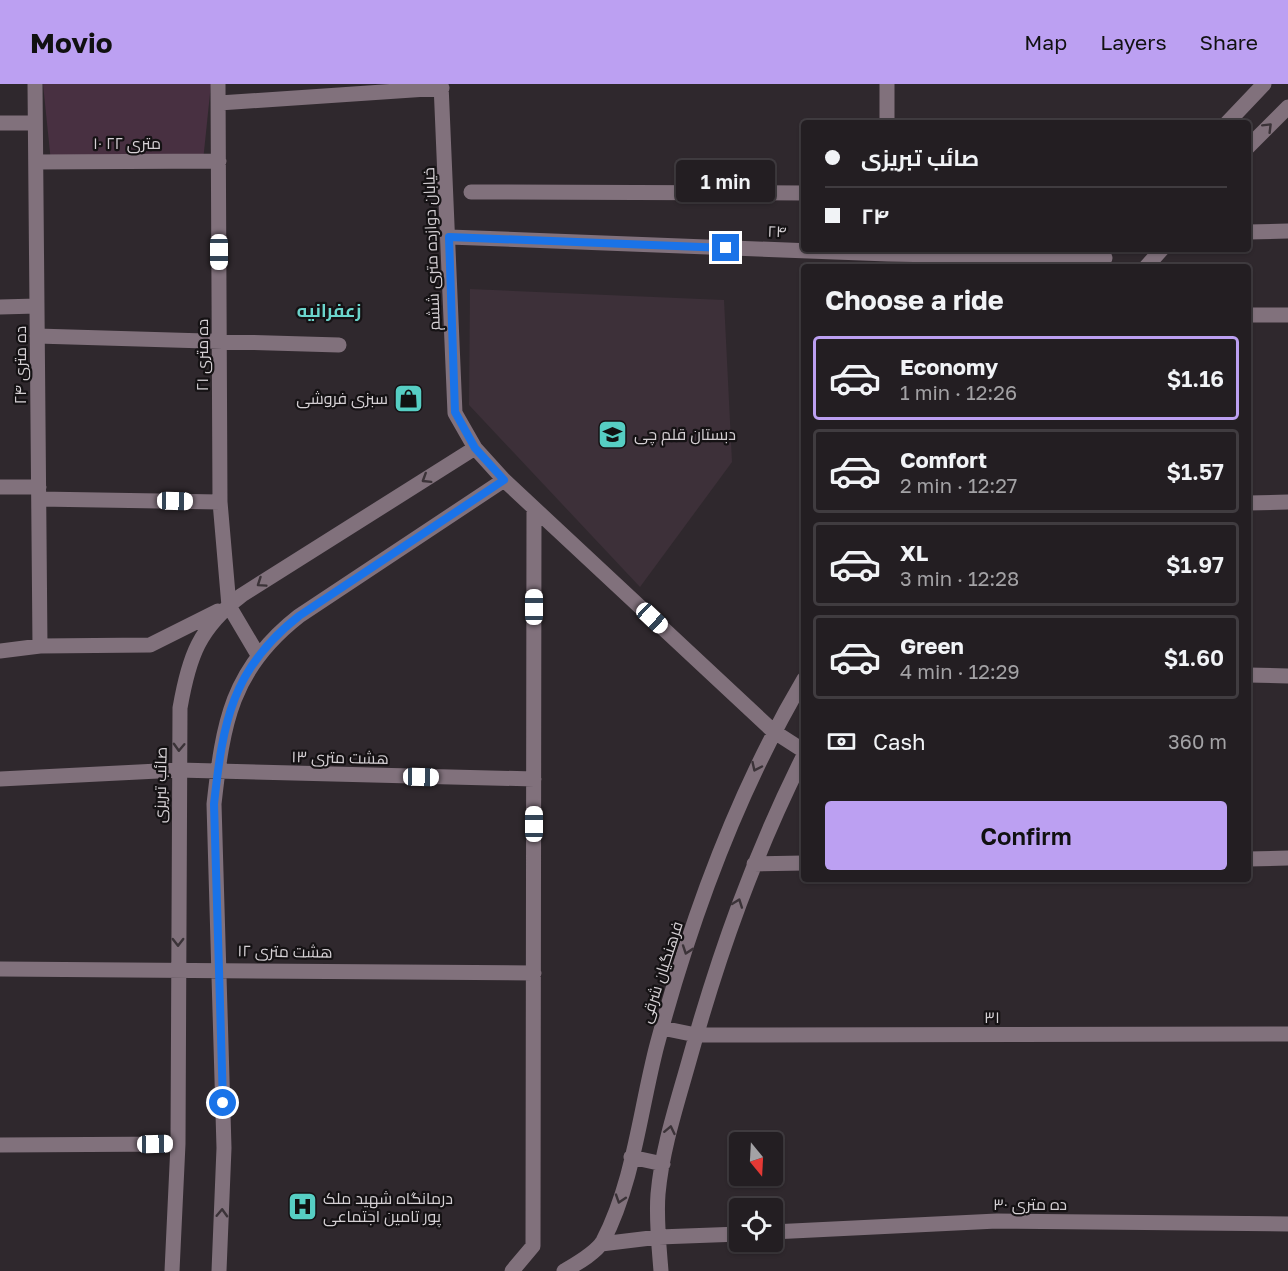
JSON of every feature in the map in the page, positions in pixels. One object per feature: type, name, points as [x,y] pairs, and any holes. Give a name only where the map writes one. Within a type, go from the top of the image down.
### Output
[{"type":"street","name":"ده متری ۲۴","points":[[35,84],[40,646]]},
{"type":"street","name":"ده متری ۲۱","points":[[218,84],[220,502],[229,606]]},
{"type":"street","points":[[886,84],[887,120]]},
{"type":"street","points":[[1230,120],[1264,84]]},
{"type":"street","points":[[219,103],[441,86]]},
{"type":"street","name":"خیابان دوازده متری ششم","points":[[441,86],[455,412],[475,448]]},
{"type":"street","points":[[1251,144],[1288,107]]},
{"type":"street","points":[[0,123],[35,123]]},
{"type":"street","name":"۱۰ متری ۲۲","points":[[36,162],[219,161]]},
{"type":"street","points":[[471,192],[801,193]]},
{"type":"street","points":[[1251,232],[1288,231]]},
{"type":"street","name":"۲۴","points":[[449,237],[801,248]]},
{"type":"street","name":"۲۴","points":[[919,252],[1105,258]]},
{"type":"street","points":[[1149,264],[1159,252]]},
{"type":"street","points":[[0,307],[37,306]]},
{"type":"street","points":[[1251,315],[1288,315]]},
{"type":"street","points":[[37,336],[339,345]]},
{"type":"street","points":[[475,448],[504,480],[773,731],[801,751]]},
{"type":"street","name":"صائب تبریزی","points":[[172,1271],[178,1143],[180,708],[186,674],[197,643],[210,624],[229,606],[274,574],[475,448]]},
{"type":"street","points":[[219,1271],[224,1148],[214,804],[231,705],[258,655],[274,636],[299,616],[504,480]]},
{"type":"street","points":[[0,487],[39,493],[220,502]]},
{"type":"street","points":[[1251,503],[1288,502]]},
{"type":"street","points":[[512,1271],[533,1246],[534,508]]},
{"type":"street","points":[[0,651],[40,646],[150,645],[229,606],[258,655]]},
{"type":"street","points":[[1251,675],[1288,676]]},
{"type":"street","name":"فرهنگیان شرقی","points":[[564,1271],[601,1244],[616,1213],[662,1028],[712,876],[743,794],[773,731],[801,684]]},
{"type":"street","points":[[661,1271],[658,1193],[670,1127],[715,969],[754,864],[801,760]]},
{"type":"street","points":[[0,779],[178,770]]},
{"type":"street","name":"هشت متری ۱۳","points":[[178,770],[218,773],[534,779]]},
{"type":"street","points":[[1251,859],[1288,858]]},
{"type":"street","points":[[754,864],[801,863]]},
{"type":"street","name":"هشت متری ۱۲","points":[[0,969],[178,968],[534,973]]},
{"type":"street","name":"۳۱","points":[[662,1028],[696,1035],[1288,1034]]},
{"type":"street","points":[[0,1145],[178,1143]]},
{"type":"street","points":[[631,1157],[663,1164]]},
{"type":"street","name":"ده متری ۳۰","points":[[783,1231],[997,1221],[1288,1224]]},
{"type":"street","points":[[601,1244],[659,1237],[729,1234]]},
{"type":"shaded area","points":[[43,84],[211,84],[203,161],[51,162]]},
{"type":"shaded area","name":"دبستان قلم چی","points":[[470,289],[724,300],[732,462],[640,587],[469,405]]},
{"type":"place","name":"سبزی فروشی","points":[[409,398]]},
{"type":"place","name":"دبستان قلم چی","points":[[613,434]]},
{"type":"place","name":"درمانگاه شهید ملک پور تامین اجتماعی","points":[[302,1207]]},
{"type":"district","name":"زعفرانیه","points":[[329,311]]},
{"type":"route","points":[[223,1103],[214,804],[220,756],[231,705],[246,674],[274,636],[299,616],[504,480],[475,448],[455,412],[449,237],[726,248]]}]
